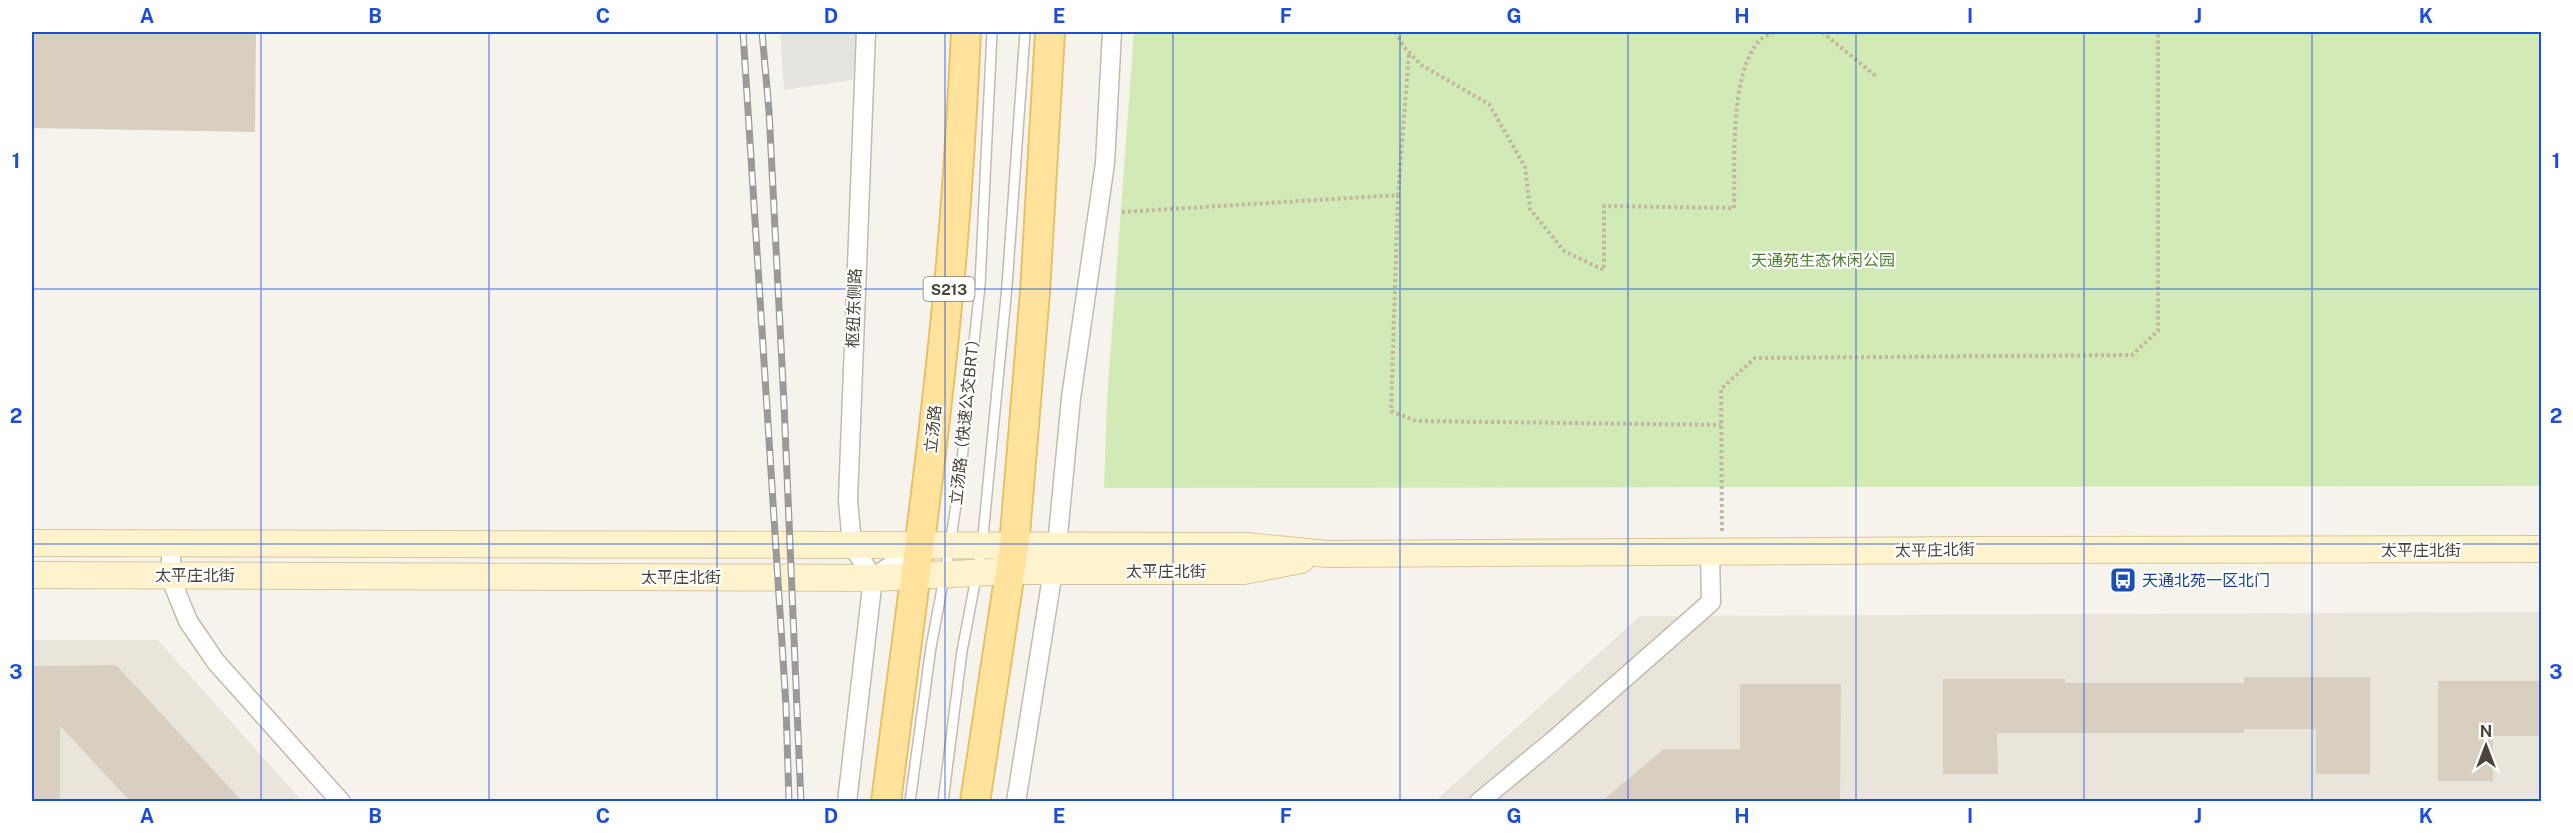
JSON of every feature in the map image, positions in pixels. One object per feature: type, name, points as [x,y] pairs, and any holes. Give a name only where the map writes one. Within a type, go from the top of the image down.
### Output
[{"type":"main road","name":"立汤路","points":[[916,575],[950,274],[958,184],[966,32]]},
{"type":"main road","points":[[975,801],[1012,558],[1035,292],[1050,32]]},
{"type":"main road","name":"太平庄北街","points":[[32,543],[920,545],[982,546],[1012,558],[1056,558],[1246,546],[1328,554],[2541,549]]},
{"type":"main road","name":"太平庄北街","points":[[32,575],[873,578],[978,572],[1012,558]]},
{"type":"main road","points":[[886,801],[916,575]]},
{"type":"street","name":"枢纽东侧路","points":[[866,32],[848,500],[852,545],[873,578]]},
{"type":"street","points":[[1016,801],[1056,558],[1071,398],[1105,163],[1112,32]]},
{"type":"street","points":[[171,543],[171,575],[188,621],[216,662],[341,801]]},
{"type":"street","points":[[847,801],[873,578],[920,545]]},
{"type":"street","points":[[1479,801],[1554,740],[1711,602],[1716,553]]},
{"type":"lane","name":"立汤路（快速公交BRT）","points":[[910,801],[931,647],[951,546],[980,285],[992,32]]},
{"type":"lane","name":"立汤路（快速公交BRT）","points":[[943,801],[962,651],[982,546],[1007,286],[1024,32]]},
{"type":"path","points":[[1395,32],[1421,65],[1489,104],[1525,167],[1530,209],[1564,251],[1604,270],[1604,206],[1734,208],[1738,92],[1746,65],[1759,40],[1774,32]]},
{"type":"path","points":[[1822,32],[1877,77]]},
{"type":"path","points":[[1716,553],[1721,389],[1755,358],[2132,355],[2158,331],[2158,32]]},
{"type":"path","points":[[1409,52],[1398,195],[1391,411],[1416,421],[1721,425]]},
{"type":"path","points":[[1122,212],[1398,195]]},
{"type":"shaded area","points":[[780,32],[860,32],[858,79],[784,90]]},
{"type":"shaded area","points":[[2541,612],[2541,801],[1434,802],[1640,616]]},
{"type":"shaded area","points":[[32,640],[158,640],[302,801],[32,802]]},
{"type":"green space","name":"天通苑生态休闲公园","points":[[1134,32],[2541,32],[2541,486],[1104,488],[1107,399]]},
{"type":"building","points":[[32,32],[256,32],[255,132],[32,128]]},
{"type":"building","points":[[116,665],[242,801],[130,801],[60,726],[60,801],[32,801],[32,666]]},
{"type":"building","points":[[2244,677],[2370,677],[2370,774],[2316,774],[2316,729],[2244,729],[2244,733],[1997,733],[1998,774],[1943,774],[1943,679],[2065,679],[2065,683],[2244,683]]},
{"type":"building","points":[[2438,681],[2541,681],[2541,736],[2493,736],[2493,781],[2438,781]]},
{"type":"building","points":[[1740,684],[1841,684],[1840,801],[1774,799],[1774,801],[1602,801],[1664,749],[1740,749]]},
{"type":"railway","points":[[743,32],[786,706],[789,802]]},
{"type":"railway","points":[[762,32],[769,111],[784,404],[801,802]]},
{"type":"place","name":"天通北苑一区北门","points":[[2123,580]]}]
